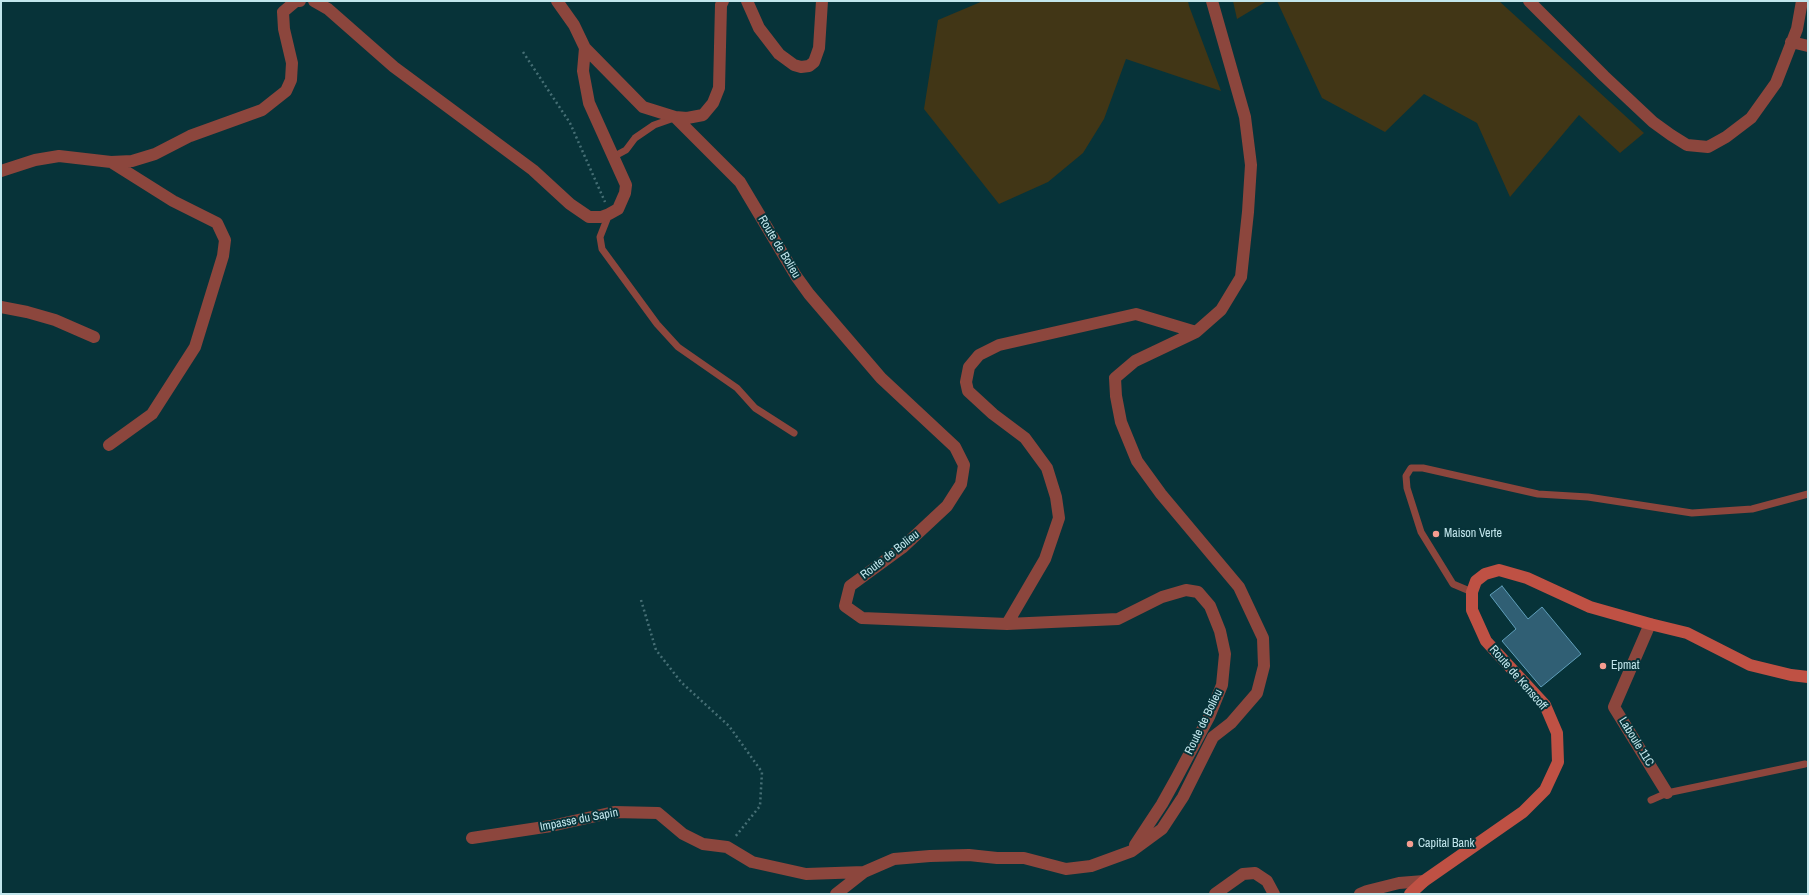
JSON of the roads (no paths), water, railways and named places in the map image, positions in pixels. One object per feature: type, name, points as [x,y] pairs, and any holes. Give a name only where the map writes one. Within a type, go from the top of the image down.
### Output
[{"type":"main road","points":[[1472,592],[1476,581],[1485,574],[1499,570],[1527,578],[1590,607],[1687,633],[1750,664],[1808,678]]},
{"type":"main road","name":"Route de Kenscoff","points":[[1410,894],[1424,880],[1523,812],[1545,790],[1558,762],[1557,733],[1545,705],[1486,641],[1472,610],[1472,592]]},
{"type":"street","points":[[1,171],[35,160],[59,156],[111,162],[132,161],[155,154],[190,136],[262,110],[286,91],[291,80],[292,63],[284,29],[283,12],[296,1],[300,1]]},
{"type":"street","points":[[314,1],[328,9],[407,76],[533,170],[570,204],[589,217],[601,217],[618,209],[625,193],[626,185],[589,103],[583,71],[585,48]]},
{"type":"street","points":[[558,1],[574,25],[585,48],[642,107],[675,117],[695,117],[703,115],[713,103],[719,88],[721,12],[723,1]]},
{"type":"street","points":[[747,1],[759,28],[778,54],[794,65],[801,67],[809,66],[814,62],[819,48],[822,1]]},
{"type":"street","points":[[836,894],[864,872],[894,859],[961,855],[997,858],[1024,858],[1066,869],[1091,866],[1132,850],[1162,829],[1183,797],[1213,737],[1231,723],[1257,693],[1264,666],[1263,638],[1239,587],[1160,494],[1137,461],[1121,422],[1116,396],[1115,378],[1135,361],[1196,332],[1221,310],[1241,277],[1251,165],[1245,116],[1212,1]]},
{"type":"street","points":[[1529,1],[1604,76],[1653,122],[1687,145],[1708,147],[1726,137],[1751,118],[1776,83],[1797,29],[1802,1]]},
{"type":"street","points":[[1791,42],[1808,46]]},
{"type":"street","name":"Route de Bolieu","points":[[675,117],[740,182],[796,276],[809,294],[881,378],[955,447],[964,465],[961,484],[947,506],[902,548],[850,586],[845,606],[862,618],[1007,624],[1118,619],[1162,597],[1186,590],[1198,592],[1210,606],[1220,631],[1225,654],[1222,685],[1209,717],[1177,777],[1162,804],[1132,850]]},
{"type":"street","points":[[109,445],[152,414],[195,347],[223,256],[225,240],[217,224],[173,201],[111,162]]},
{"type":"street","points":[[1,307],[27,312],[55,320],[94,337]]},
{"type":"street","points":[[1007,624],[1045,559],[1059,518],[1056,497],[1047,468],[1025,438],[993,414],[968,391],[966,382],[969,367],[979,355],[1000,345],[1136,314],[1196,332]]},
{"type":"street","name":"Laboule 11C","points":[[1650,624],[1614,707],[1667,793]]},
{"type":"street","name":"Impasse du Sapin","points":[[472,838],[551,826],[614,812],[658,813],[683,834],[703,844],[727,847],[752,862],[806,874],[864,872]]},
{"type":"street","points":[[1215,894],[1243,874],[1255,873],[1267,880],[1274,894]]},
{"type":"street","points":[[1360,894],[1399,883],[1424,880]]},
{"type":"lane","points":[[613,157],[626,150],[636,138],[654,125],[675,117]]},
{"type":"lane","points":[[610,214],[600,237],[602,249],[657,324],[678,347],[737,388],[755,408],[794,433]]},
{"type":"lane","points":[[1472,592],[1453,584],[1421,532],[1407,488],[1406,476],[1411,468],[1423,468],[1538,494],[1588,497],[1692,513],[1752,510],[1808,494]]},
{"type":"lane","points":[[1651,800],[1667,793],[1805,764]]},
{"type":"place","name":"Maison Verte","points":[[1436,534]]},
{"type":"place","name":"Epmat","points":[[1603,666]]},
{"type":"place","name":"Capital Bank","points":[[1410,844]]}]
